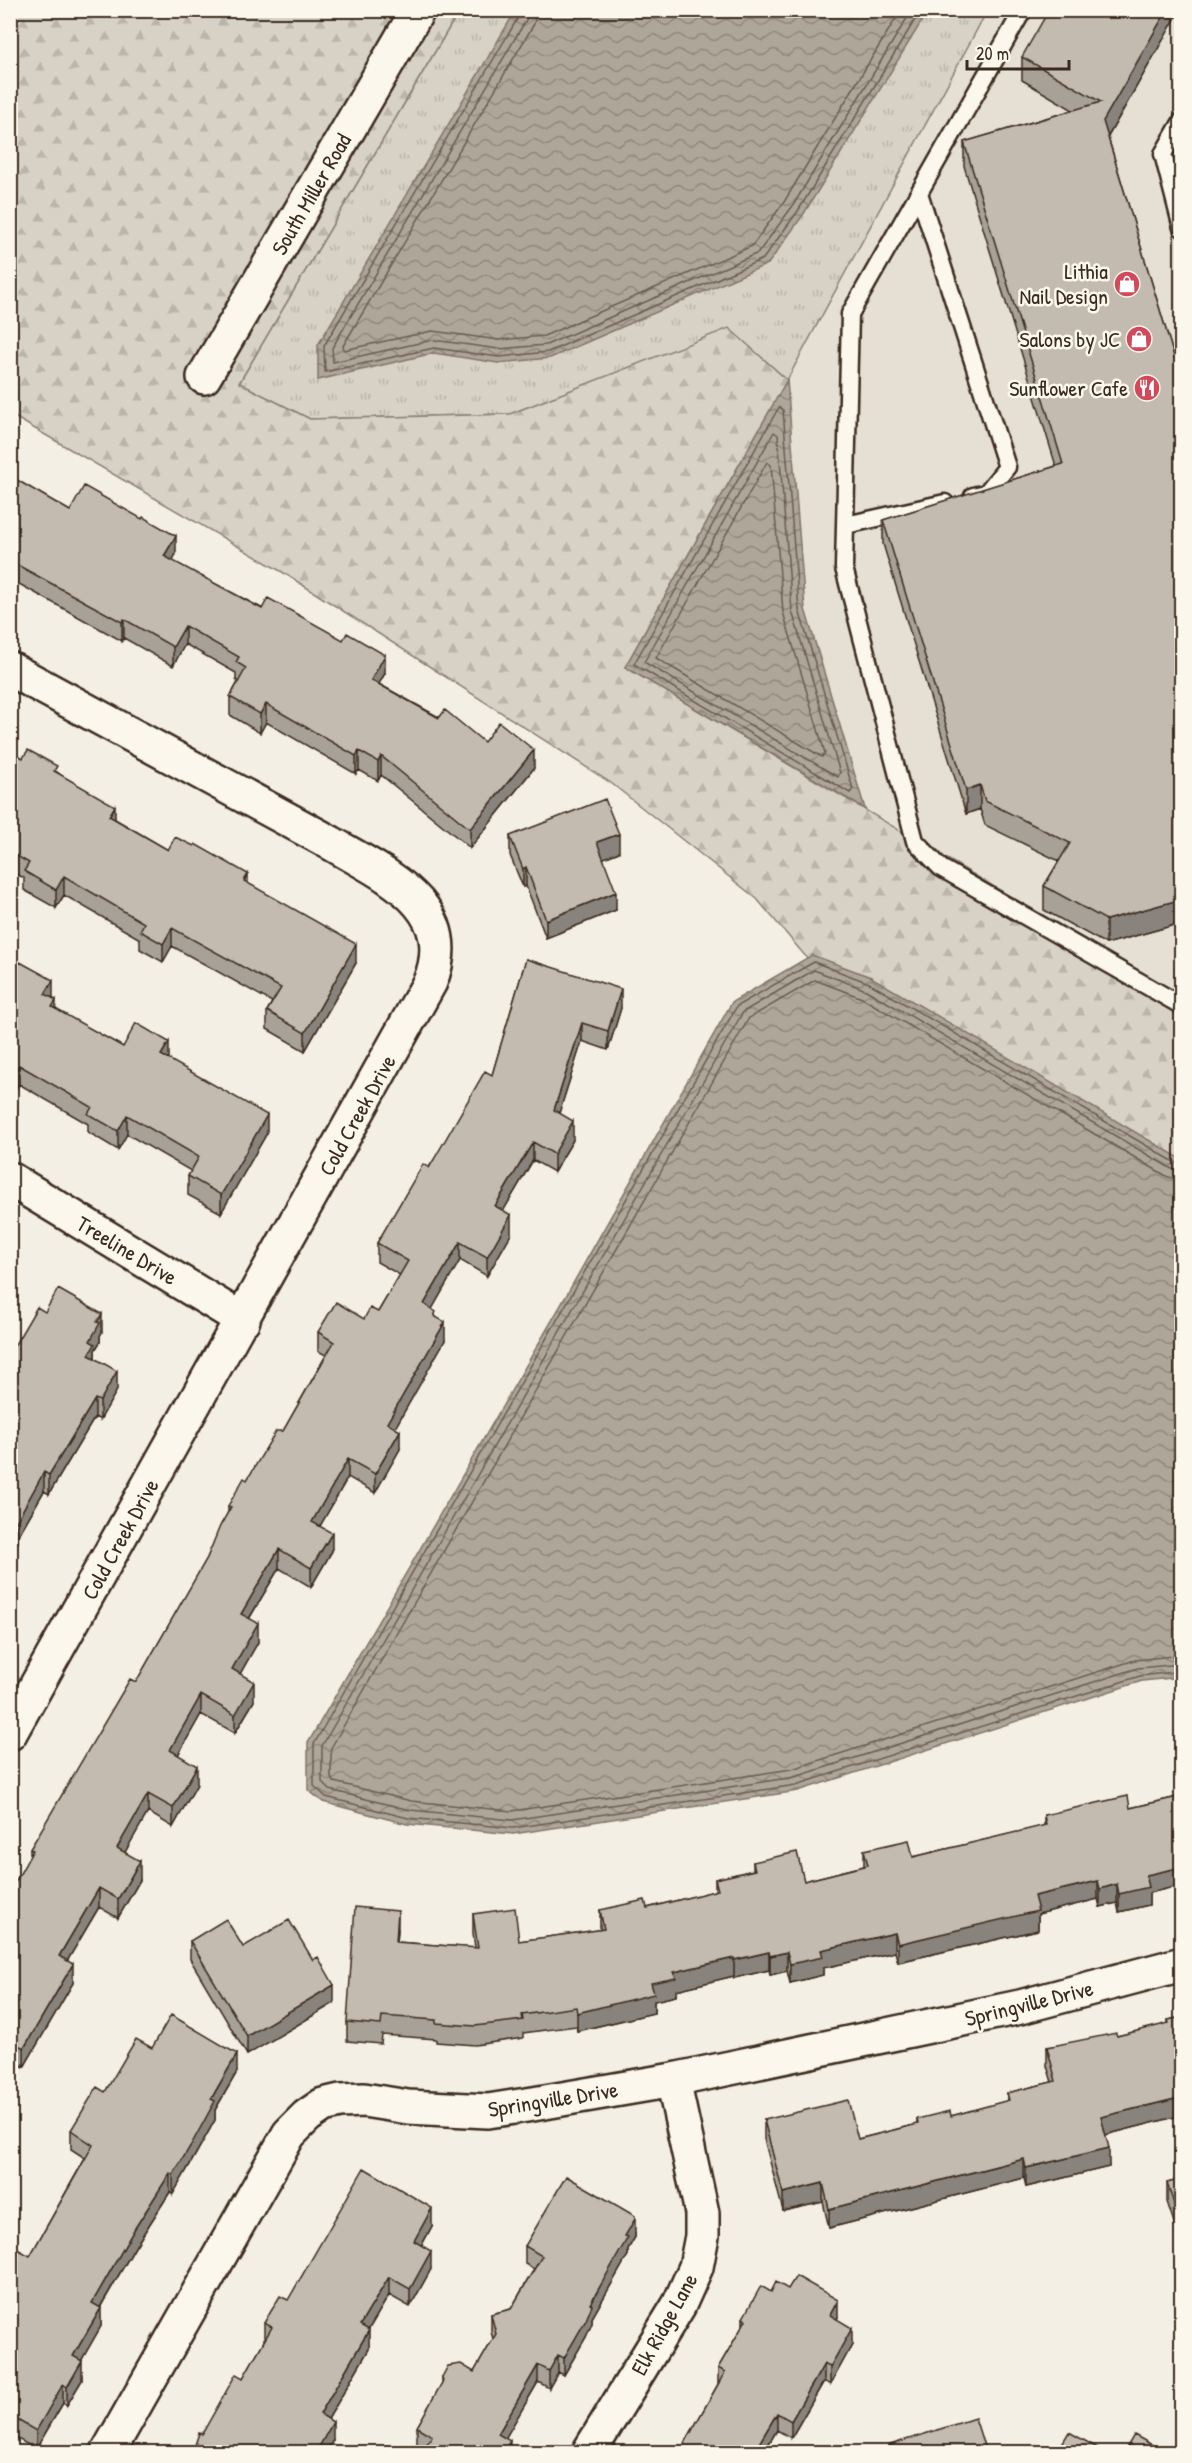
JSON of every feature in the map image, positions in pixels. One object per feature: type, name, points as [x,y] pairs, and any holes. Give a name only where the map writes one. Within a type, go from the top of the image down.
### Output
[{"type":"street","name":"South Miller Road","points":[[204,377],[418,10]]},
{"type":"street","name":"Cold Creek Drive","points":[[10,669],[321,838],[382,874],[410,893],[430,917],[438,948],[438,964],[430,982],[10,1733]]},
{"type":"street","name":"Treeline Drive","points":[[10,1179],[243,1320]]},
{"type":"street","name":"Springville Drive","points":[[108,2452],[289,2134],[307,2116],[323,2105],[340,2101],[364,2100],[408,2107],[488,2111],[673,2080],[1020,2007],[1182,1964]]},
{"type":"street","name":"Elk Ridge Lane","points":[[589,2452],[679,2305],[696,2267],[702,2236],[702,2212],[673,2080]]},
{"type":"lane","points":[[1023,10],[850,314],[844,568],[915,841],[941,868],[1182,1006]]},
{"type":"lane","points":[[1182,120],[1163,154],[1182,228]]},
{"type":"lane","points":[[846,525],[986,493],[1007,467],[919,193]]},
{"type":"shaded area","points":[[987,11],[1181,11],[1181,998],[865,809],[805,609],[787,380]]},
{"type":"green space","points":[[11,11],[459,11],[239,383],[310,419],[510,414],[729,328],[787,380],[625,667],[1181,998],[1181,1185],[812,964],[757,899],[611,783],[284,573],[11,415]]},
{"type":"green space","points":[[459,11],[987,11],[787,380],[729,329],[510,414],[310,419],[239,383]]},
{"type":"water","points":[[516,10],[928,11],[803,215],[768,264],[550,358],[498,363],[434,353],[318,380],[318,345]]},
{"type":"water","points":[[787,380],[805,609],[865,809],[625,667]]},
{"type":"water","points":[[812,955],[871,977],[1181,1159],[1181,1677],[1142,1681],[798,1791],[513,1834],[407,1824],[323,1802],[308,1790],[308,1743],[562,1303],[732,1002]]},
{"type":"building","points":[[1049,10],[1167,10],[1103,121],[1182,383],[1182,899],[1106,920],[1044,886],[1070,843],[985,801],[980,785],[966,790],[883,520],[1063,464],[964,142],[1101,102],[1022,57]]},
{"type":"building","points":[[10,476],[70,511],[84,486],[176,536],[164,556],[262,609],[268,598],[343,640],[347,633],[385,655],[371,680],[439,718],[445,710],[484,742],[499,722],[534,750],[470,829],[381,756],[378,762],[359,751],[356,756],[266,704],[260,714],[230,697],[246,668],[236,662],[239,657],[185,626],[173,647],[124,619],[122,622],[10,561]]},
{"type":"building","points":[[28,750],[57,766],[54,771],[115,806],[109,816],[168,850],[175,837],[194,846],[195,844],[248,874],[244,881],[356,944],[305,1033],[267,1011],[281,988],[172,928],[163,944],[140,931],[144,923],[64,876],[56,890],[24,871],[29,863],[10,852],[10,751],[23,758]]},
{"type":"building","points":[[605,799],[619,834],[597,842],[616,892],[546,920],[526,867],[523,869],[510,836]]},
{"type":"building","points":[[526,959],[621,989],[608,1031],[582,1023],[554,1110],[573,1121],[554,1154],[533,1142],[495,1206],[511,1215],[487,1257],[460,1242],[424,1304],[436,1312],[434,1316],[445,1322],[387,1423],[400,1431],[375,1474],[348,1459],[312,1522],[332,1533],[311,1568],[279,1549],[241,1614],[258,1623],[232,1669],[254,1682],[235,1715],[201,1695],[170,1750],[197,1766],[173,1808],[148,1794],[117,1848],[140,1861],[118,1899],[99,1888],[59,1956],[73,1964],[24,2048],[10,2041],[10,1892],[33,1850],[30,1849],[130,1679],[136,1682],[207,1558],[220,1526],[231,1507],[228,1506],[244,1478],[247,1480],[276,1431],[283,1431],[334,1342],[318,1332],[336,1302],[364,1319],[370,1308],[378,1312],[408,1261],[377,1243],[423,1164],[429,1168],[485,1071],[492,1075]]},
{"type":"building","points":[[20,962],[53,980],[45,994],[56,1000],[52,1007],[123,1047],[136,1023],[169,1042],[161,1055],[267,1115],[221,1195],[188,1176],[199,1157],[127,1115],[118,1131],[88,1114],[92,1107],[19,1065],[14,1073],[10,1071],[10,974],[13,975]]},
{"type":"building","points":[[58,1289],[102,1314],[97,1322],[100,1323],[90,1341],[95,1344],[89,1355],[117,1371],[100,1401],[95,1399],[49,1475],[44,1472],[16,1522],[18,1523],[10,1539],[10,1353],[37,1307],[45,1312]]},
{"type":"building","points":[[1128,1796],[1130,1808],[1182,1796],[1182,1867],[1146,1875],[1149,1887],[1119,1894],[1117,1884],[1100,1889],[1098,1881],[1034,1896],[1038,1911],[898,1944],[895,1933],[821,1950],[823,1957],[790,1964],[787,1952],[770,1956],[769,1952],[734,1960],[734,1958],[674,1972],[676,1978],[651,1983],[654,1994],[577,2013],[576,2007],[522,2015],[523,2020],[475,2026],[382,2016],[381,2025],[347,2022],[355,1907],[398,1911],[396,1942],[478,1948],[473,1914],[515,1908],[519,1941],[604,1929],[600,1910],[645,1900],[647,1908],[718,1890],[715,1879],[755,1870],[753,1862],[797,1852],[804,1881],[868,1865],[864,1850],[909,1840],[913,1857],[1046,1825],[1044,1815]]},
{"type":"building","points":[[226,1919],[243,1947],[289,1920],[313,1960],[318,1957],[334,1985],[247,2036],[190,1941]]},
{"type":"building","points":[[171,2015],[237,2054],[211,2099],[215,2101],[191,2145],[173,2175],[170,2173],[135,2228],[92,2303],[101,2308],[73,2356],[82,2361],[67,2387],[63,2384],[36,2431],[14,2418],[10,2440],[10,2245],[30,2256],[93,2145],[71,2130],[97,2087],[105,2092],[136,2039],[152,2048]]},
{"type":"building","points":[[1182,2017],[1182,2105],[1179,2098],[1101,2117],[1109,2148],[1026,2168],[1024,2159],[829,2209],[823,2183],[783,2193],[764,2120],[848,2100],[858,2139],[918,2124],[917,2119],[950,2111],[951,2116],[1009,2100],[1007,2093],[1056,2081],[1047,2047],[1116,2033],[1117,2036],[1169,2023],[1168,2020]]},
{"type":"building","points":[[364,2168],[432,2208],[414,2241],[431,2251],[410,2289],[389,2277],[360,2325],[369,2330],[320,2414],[333,2422],[316,2452],[189,2452],[191,2447],[194,2448],[199,2433],[202,2434],[236,2374],[243,2378],[272,2327],[264,2323],[280,2296],[288,2300]]},
{"type":"building","points":[[566,2176],[635,2216],[625,2236],[628,2237],[590,2304],[592,2305],[586,2320],[564,2358],[558,2355],[549,2371],[538,2365],[498,2434],[510,2441],[503,2452],[422,2452],[432,2436],[417,2427],[443,2381],[442,2377],[448,2366],[461,2364],[474,2372],[496,2334],[491,2314],[511,2309],[542,2256],[525,2246]]},
{"type":"building","points":[[1182,2179],[1182,2227],[1167,2183]]},
{"type":"building","points":[[796,2276],[838,2300],[830,2315],[852,2328],[830,2367],[824,2364],[791,2421],[777,2413],[754,2452],[680,2452],[725,2372],[718,2368],[746,2320],[743,2318],[761,2286],[771,2292],[776,2282],[788,2289]]},
{"type":"building","points":[[975,2418],[986,2452],[893,2452],[890,2445]]},
{"type":"building","points":[[1069,2432],[1105,2452],[1057,2452]]},
{"type":"building","points":[[1134,2435],[1165,2452],[1124,2452]]},
{"type":"place","name":"Lithia Nail Design","points":[[1127,284]]},
{"type":"place","name":"Salons by JC","points":[[1139,339]]},
{"type":"place","name":"Sunflower Cafe","points":[[1147,388]]}]
